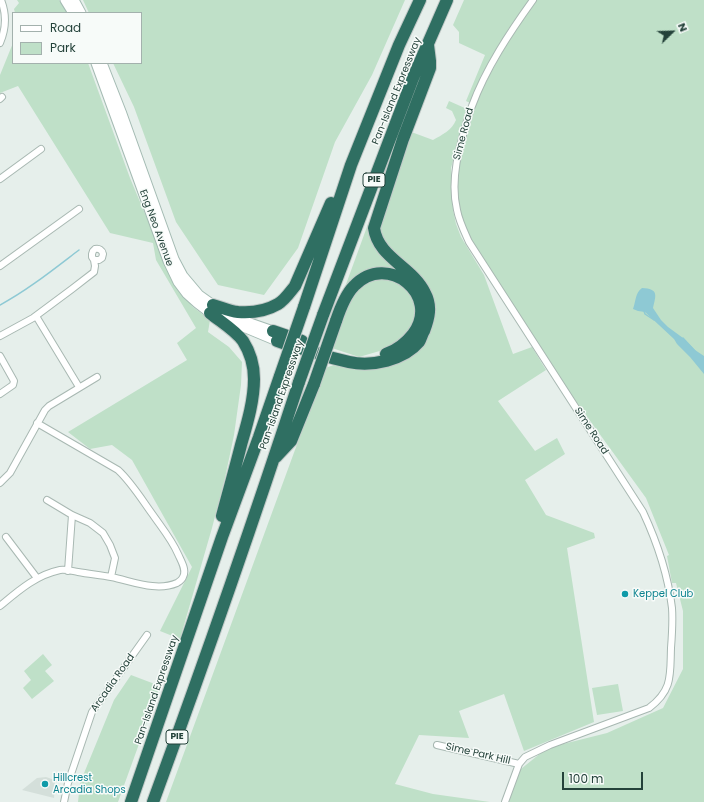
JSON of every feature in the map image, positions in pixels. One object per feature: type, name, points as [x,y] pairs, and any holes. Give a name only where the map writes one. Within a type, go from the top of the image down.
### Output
[{"type":"highway","name":"Pan-Island Expressway","points":[[131,802],[222,537],[259,437],[304,307],[351,165],[399,45],[420,0]]},
{"type":"highway","name":"Pan-Island Expressway","points":[[153,802],[200,673],[322,315],[413,78],[447,0]]},
{"type":"highway","points":[[275,336],[350,363],[384,362],[404,354],[420,341],[428,319],[430,307],[426,294],[411,275],[384,251],[375,235],[374,228],[403,139],[430,68],[428,45]]},
{"type":"highway","points":[[212,309],[252,312],[279,304],[288,296],[295,286],[338,185],[351,165]]},
{"type":"highway","points":[[273,460],[291,441],[314,384],[336,321],[342,306],[348,293],[354,286],[366,277],[376,274],[390,274],[404,280],[411,286],[420,303],[420,322],[408,340],[391,353],[369,360],[360,360],[329,351],[275,336]]},
{"type":"highway","points":[[212,309],[242,341],[251,360],[254,378],[247,424],[221,522],[220,527],[222,537]]},
{"type":"main road","points":[[65,0],[72,12]]},
{"type":"main road","points":[[74,0],[80,12]]},
{"type":"main road","name":"Eng Neo Avenue","points":[[96,64],[168,261],[178,282],[197,303],[250,323],[275,336]]},
{"type":"main road","name":"Eng Neo Avenue","points":[[102,64],[174,258],[183,276],[191,287],[212,309]]},
{"type":"street","points":[[0,43],[6,18],[1,0]]},
{"type":"street","name":"Sime Road","points":[[519,764],[525,757],[649,708],[657,702],[668,686],[670,676],[672,625],[671,602],[659,552],[652,531],[643,512],[469,242],[457,210],[454,184],[455,169],[460,145],[472,106],[485,76],[517,22],[533,0]]},
{"type":"street","points":[[0,179],[41,149]]},
{"type":"street","points":[[0,266],[79,209]]},
{"type":"street","points":[[0,336],[36,316],[94,272],[94,260]]},
{"type":"street","points":[[36,316],[79,387]]},
{"type":"street","points":[[0,356],[14,381],[13,385],[0,394]]},
{"type":"street","points":[[0,483],[10,473],[45,410],[97,376]]},
{"type":"street","points":[[0,606],[37,578],[60,570],[111,577],[143,585],[162,587],[174,584],[183,578],[184,574],[183,564],[174,545],[139,495],[122,474],[118,470],[38,423]]},
{"type":"street","points":[[47,500],[72,515],[97,527],[102,533],[110,545],[115,558],[111,577]]},
{"type":"street","points":[[68,571],[72,515]]},
{"type":"street","points":[[6,537],[37,578]]},
{"type":"street","name":"Arcadia Road","points":[[64,802],[68,783],[92,712],[147,635]]},
{"type":"street","name":"Sime Park Hill","points":[[437,744],[519,764]]},
{"type":"street","points":[[504,802],[519,764]]},
{"type":"shaded area","points":[[46,777],[55,780],[54,798],[22,790],[37,778]]},
{"type":"green space","points":[[17,0],[59,0],[67,12],[15,12],[14,9],[19,3]]},
{"type":"green space","points":[[83,0],[405,0],[372,75],[335,142],[298,248],[264,295],[218,285],[176,222],[134,107],[113,64],[142,64],[142,12],[89,12]]},
{"type":"green space","points":[[464,0],[704,0],[704,802],[509,802],[516,773],[547,748],[607,733],[663,708],[683,669],[683,611],[676,583],[672,583],[667,556],[669,555],[646,498],[546,360],[466,234],[459,210],[457,183],[462,146],[474,107],[513,33],[509,28],[481,76],[470,103],[466,101],[485,55],[459,43],[459,32],[453,25]]},
{"type":"green space","points":[[12,45],[12,64],[88,64],[130,178],[174,283],[193,307],[210,320],[208,332],[229,347],[242,362],[241,385],[234,435],[225,478],[180,639],[160,631],[192,567],[132,460],[112,445],[90,449],[68,432],[187,360],[177,343],[196,328],[156,260],[153,243],[110,233],[18,86],[0,93],[0,75]]},
{"type":"green space","points":[[449,101],[467,109],[451,168],[453,210],[456,224],[461,237],[484,275],[513,354],[532,347],[546,370],[498,401],[535,451],[557,438],[565,454],[525,480],[546,515],[594,533],[595,538],[567,548],[594,722],[524,751],[504,694],[459,711],[469,738],[419,735],[395,784],[433,794],[490,802],[166,802],[325,368],[343,362],[400,357],[427,305],[373,239],[406,130],[433,140],[443,134],[452,127],[456,120],[452,111],[446,108]]},
{"type":"green space","points":[[368,224],[370,234],[407,276],[386,271],[341,298]]},
{"type":"green space","points":[[380,278],[399,281],[413,295],[418,317],[407,335],[390,348],[359,357],[332,348],[347,303],[364,282]]},
{"type":"green space","points":[[43,654],[52,665],[45,671],[54,681],[32,699],[23,688],[31,680],[24,671]]},
{"type":"green space","points":[[131,675],[160,686],[118,802],[78,802],[80,783],[114,700]]},
{"type":"green space","points":[[618,684],[623,711],[597,715],[592,688]]},
{"type":"water","points":[[642,288],[654,291],[655,296],[653,308],[661,320],[704,356],[704,374],[674,339],[645,312],[633,309],[637,295]]},
{"type":"waterway","points":[[0,305],[31,286],[79,250]]},
{"type":"waterway","points":[[644,311],[645,314],[654,320]]},
{"type":"waterway","points":[[683,338],[695,351]]},
{"type":"place","name":"Keppel Club","points":[[625,594]]},
{"type":"place","name":"Hillcrest Arcadia Shops","points":[[45,784]]}]
